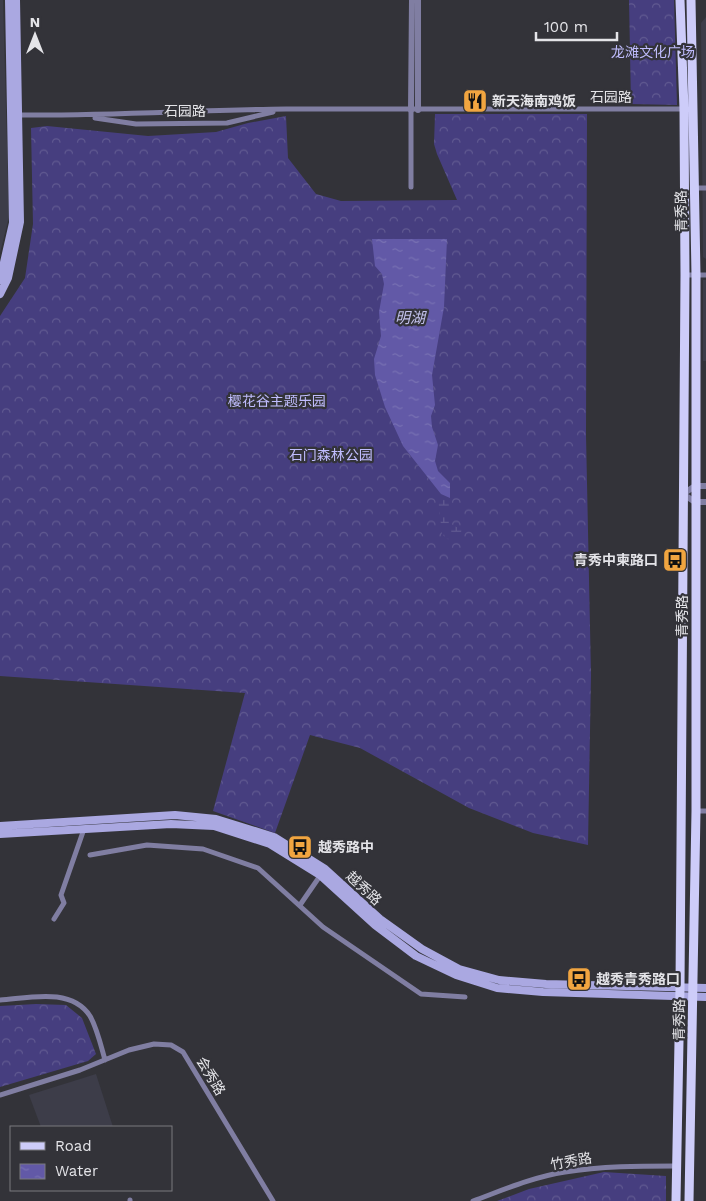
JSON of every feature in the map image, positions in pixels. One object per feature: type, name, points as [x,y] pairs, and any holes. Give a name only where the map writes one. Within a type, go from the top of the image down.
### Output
[{"type":"main road","points":[[0,280],[13,223],[9,0]]},
{"type":"main road","points":[[0,294],[8,278],[20,222],[16,0]]},
{"type":"main road","name":"青秀路","points":[[676,1201],[680,992],[684,275],[684,109],[680,0]]},
{"type":"main road","name":"青秀路","points":[[690,1201],[696,811],[696,275],[691,0]]},
{"type":"main road","points":[[692,12],[697,0]]},
{"type":"main road","name":"越秀路","points":[[0,826],[176,815],[216,819],[274,836],[323,872],[380,919],[422,949],[459,969],[499,980],[693,993]]},
{"type":"main road","name":"越秀路","points":[[0,834],[171,824],[214,826],[270,844],[323,872]]},
{"type":"main road","points":[[693,993],[706,988]]},
{"type":"main road","points":[[693,993],[706,997]]},
{"type":"street","points":[[412,0],[415,110]]},
{"type":"street","points":[[411,187],[418,0]]},
{"type":"street","name":"石园路","points":[[18,115],[84,116],[136,112],[285,109],[684,109]]},
{"type":"street","name":"石园路","points":[[84,116],[136,124],[226,123],[285,109]]},
{"type":"street","points":[[695,188],[706,188]]},
{"type":"street","points":[[684,275],[706,274]]},
{"type":"street","points":[[706,486],[695,486],[683,494],[695,502],[706,502]]},
{"type":"street","points":[[696,811],[706,811]]},
{"type":"street","points":[[54,919],[64,902],[61,895],[84,829]]},
{"type":"street","points":[[90,855],[147,846],[203,849],[258,868],[323,927],[422,994],[465,997]]},
{"type":"street","points":[[300,905],[323,872]]},
{"type":"street","points":[[0,1000],[58,997],[71,1000],[90,1016],[106,1060]]},
{"type":"street","name":"会秀路","points":[[0,1096],[71,1073],[129,1050],[154,1044],[170,1045],[183,1052],[273,1201]]},
{"type":"street","name":"竹秀路","points":[[473,1201],[521,1183],[563,1172],[603,1167],[676,1166]]},
{"type":"shaded area","points":[[0,0],[3,0],[9,217],[0,253]]},
{"type":"shaded area","points":[[706,17],[706,259],[703,257],[701,23]]},
{"type":"shaded area","points":[[703,280],[706,280],[706,361],[703,361]]},
{"type":"shaded area","points":[[96,1074],[113,1126],[41,1126],[29,1095]]},
{"type":"green space","name":"龙滩文化广场","points":[[629,0],[674,0],[677,105],[631,104]]},
{"type":"green space","name":"石门森林公园","points":[[435,114],[587,114],[586,435],[591,675],[588,845],[533,833],[469,808],[360,748],[310,735],[275,833],[213,811],[245,693],[0,676],[0,316],[25,278],[33,224],[31,128],[47,126],[148,136],[216,132],[248,123],[286,116],[288,158],[316,194],[341,201],[457,200],[434,144]]},
{"type":"green space","points":[[438,499],[452,501],[449,515],[451,524],[462,530],[461,537],[455,540],[447,539],[442,534]]},
{"type":"green space","points":[[66,1005],[82,1018],[96,1054],[88,1061],[0,1087],[0,1006]]},
{"type":"green space","points":[[604,1172],[666,1176],[666,1201],[497,1201],[529,1189]]},
{"type":"water","name":"明湖","points":[[372,239],[447,239],[444,307],[432,375],[435,405],[431,416],[432,427],[438,445],[435,461],[438,471],[450,483],[450,498],[441,494],[403,446],[385,407],[375,375],[374,359],[381,336],[379,312],[384,284],[382,274],[375,266]]},
{"type":"place","name":"新天海南鸡饭","points":[[475,101]]},
{"type":"place","name":"青秀中柬路口","points":[[675,560]]},
{"type":"place","name":"越秀路中","points":[[300,847]]},
{"type":"place","name":"越秀青秀路口","points":[[579,979]]},
{"type":"park label","name":"樱花谷主题乐园","points":[[277,401]]}]
